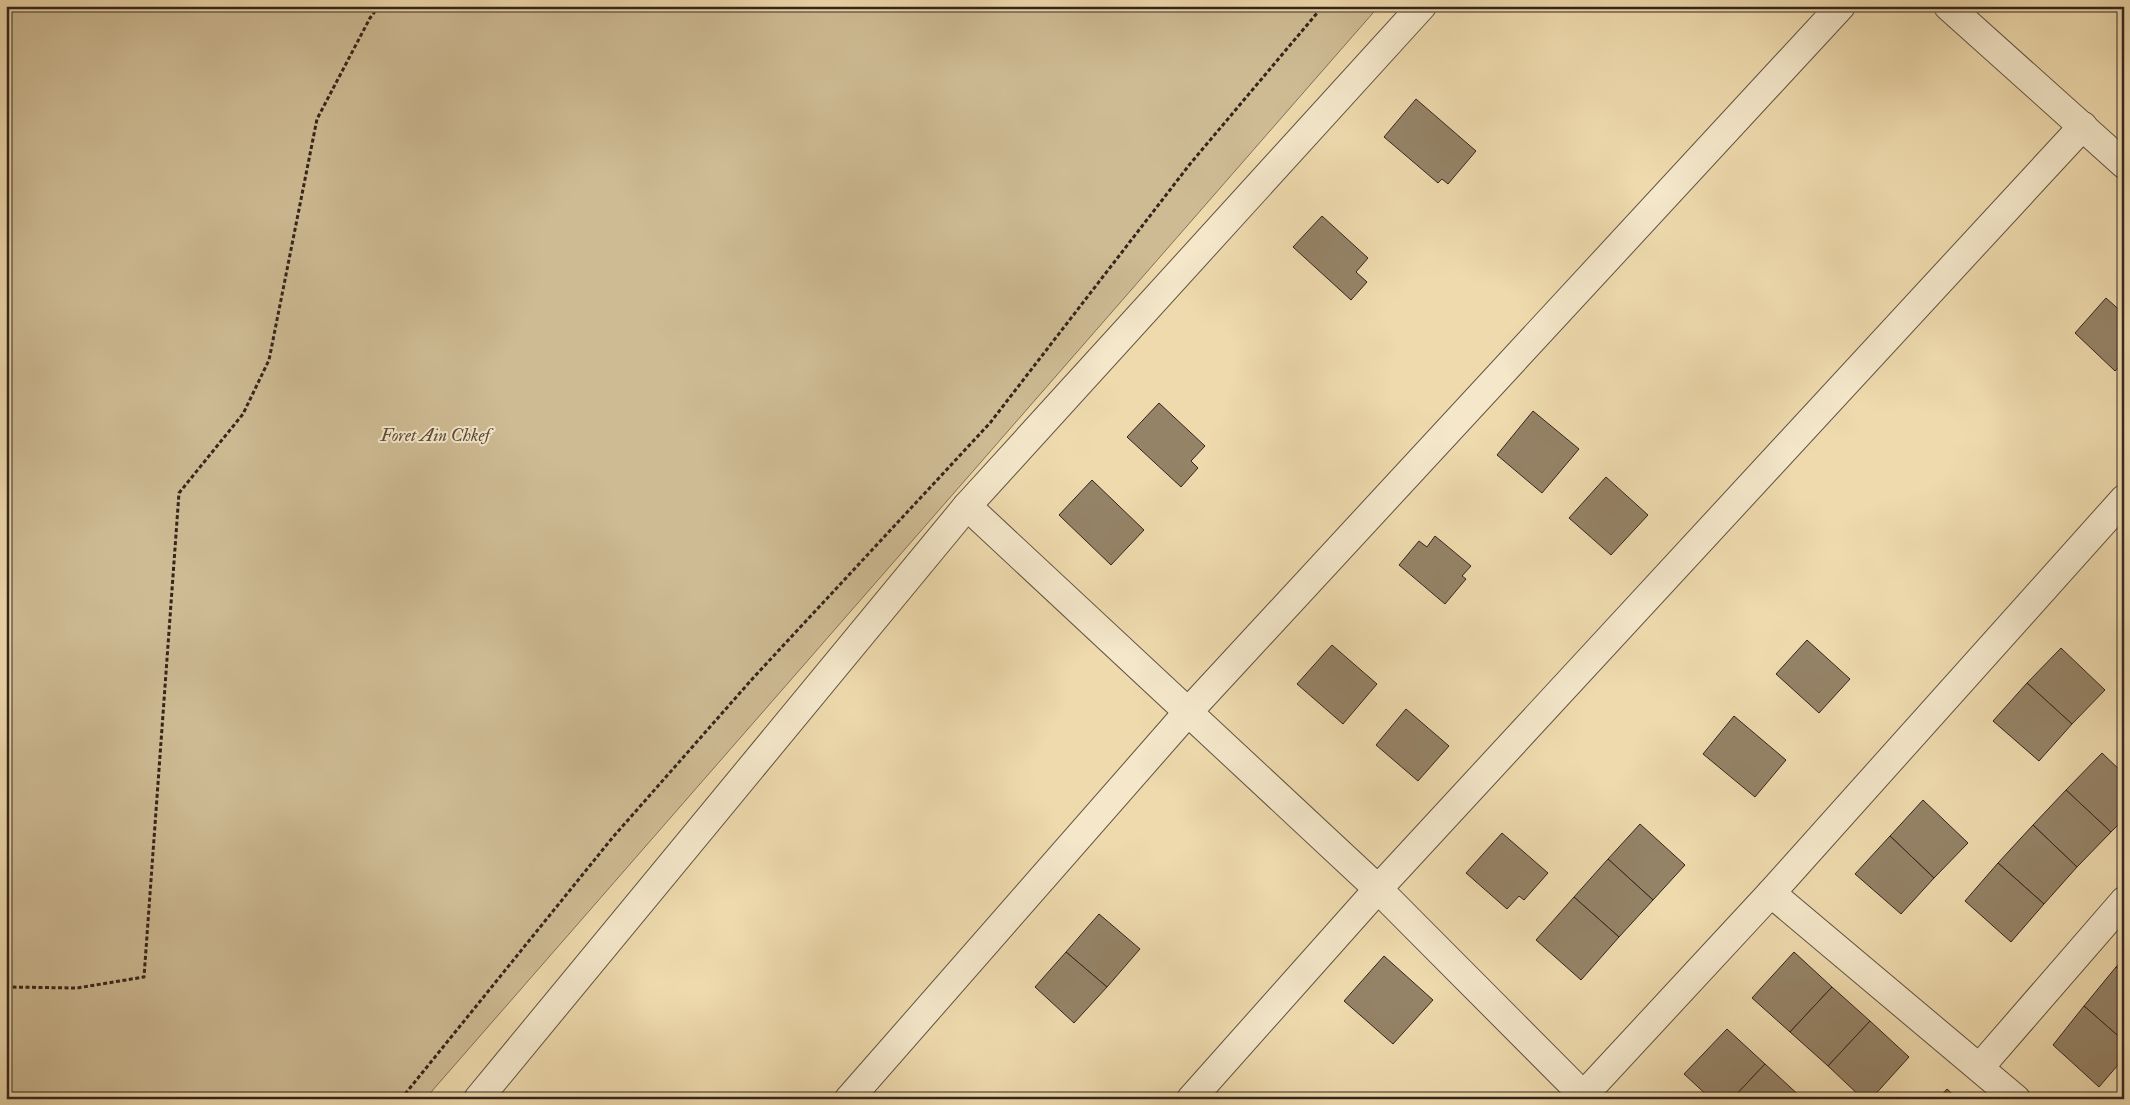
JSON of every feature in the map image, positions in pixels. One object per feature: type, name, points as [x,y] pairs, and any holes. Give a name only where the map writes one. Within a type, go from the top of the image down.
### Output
[{"type":"street","points":[[478,1099],[966,506],[1422,6]]},
{"type":"street","points":[[849,1099],[1188,712],[1841,6]]},
{"type":"street","points":[[1948,6],[2124,164]]},
{"type":"street","points":[[1191,1099],[1378,889],[2082,126]]},
{"type":"street","points":[[966,506],[1378,889],[1583,1098],[1771,894],[2124,499]]},
{"type":"street","points":[[1771,894],[2016,1099]]},
{"type":"street","points":[[1980,1067],[2124,901]]},
{"type":"path","points":[[6,987],[77,988],[144,978],[179,493],[243,414],[269,360],[317,119],[370,18],[379,6]]},
{"type":"path","points":[[401,1099],[613,836],[754,677],[990,423],[1190,164],[1323,6]]},
{"type":"green space","name":"Foret Ain Chkef","points":[[6,6],[1379,6],[425,1099],[6,1099]]},
{"type":"building","points":[[1416,99],[1476,151],[1448,184],[1442,179],[1438,183],[1384,137]]},
{"type":"building","points":[[1322,216],[1368,258],[1356,272],[1367,282],[1351,300],[1293,247]]},
{"type":"building","points":[[2106,298],[2124,314],[2124,362],[2115,371],[2075,333]]},
{"type":"building","points":[[1159,403],[1205,446],[1191,461],[1198,468],[1181,487],[1127,437]]},
{"type":"building","points":[[1533,411],[1579,449],[1542,493],[1497,455]]},
{"type":"building","points":[[1606,477],[1648,515],[1611,555],[1569,518]]},
{"type":"building","points":[[1092,480],[1144,530],[1111,565],[1059,515]]},
{"type":"building","points":[[1435,536],[1471,566],[1462,576],[1466,579],[1445,604],[1399,565],[1419,541],[1427,547]]},
{"type":"building","points":[[1807,640],[1850,679],[1819,713],[1776,674]]},
{"type":"building","points":[[1332,645],[1377,684],[1343,724],[1297,684]]},
{"type":"building","points":[[2061,648],[2105,690],[2072,724],[2027,683]]},
{"type":"building","points":[[2027,683],[2072,724],[2039,761],[1993,721]]},
{"type":"building","points":[[1406,709],[1449,746],[1418,781],[1376,745]]},
{"type":"building","points":[[1734,716],[1786,760],[1755,797],[1703,754]]},
{"type":"building","points":[[2102,753],[2124,774],[2124,819],[2111,832],[2066,790]]},
{"type":"building","points":[[2066,790],[2111,832],[2077,867],[2033,825]]},
{"type":"building","points":[[1923,800],[1968,843],[1934,878],[1890,836]]},
{"type":"building","points":[[1640,824],[1685,865],[1653,900],[1608,859]]},
{"type":"building","points":[[2033,825],[2077,867],[2044,904],[1998,863]]},
{"type":"building","points":[[1502,833],[1548,873],[1524,900],[1519,896],[1507,909],[1466,873]]},
{"type":"building","points":[[1890,836],[1934,878],[1901,914],[1855,874]]},
{"type":"building","points":[[1608,859],[1653,900],[1619,937],[1574,897]]},
{"type":"building","points":[[1998,863],[2044,904],[2011,942],[1965,901]]},
{"type":"building","points":[[1574,897],[1619,937],[1581,980],[1536,940]]},
{"type":"building","points":[[1099,914],[1140,949],[1107,987],[1066,952]]},
{"type":"building","points":[[1066,952],[1107,987],[1074,1023],[1035,987]]},
{"type":"building","points":[[1794,952],[1832,987],[1790,1032],[1752,998]]},
{"type":"building","points":[[1384,956],[1433,1000],[1393,1044],[1344,1001]]},
{"type":"building","points":[[2124,958],[2124,974],[2116,967]]},
{"type":"building","points":[[2116,967],[2124,974],[2124,1041],[2084,1006]]},
{"type":"building","points":[[1832,987],[1870,1021],[1828,1066],[1790,1032]]},
{"type":"building","points":[[2084,1006],[2124,1041],[2124,1058],[2099,1087],[2053,1045]]},
{"type":"building","points":[[1870,1021],[1909,1057],[1871,1099],[1863,1099],[1828,1066]]},
{"type":"building","points":[[1727,1029],[1765,1064],[1732,1099],[1711,1099],[1684,1074]]},
{"type":"building","points":[[1765,1064],[1803,1099],[1732,1099]]},
{"type":"building","points":[[1947,1089],[1958,1099],[1938,1099]]}]
